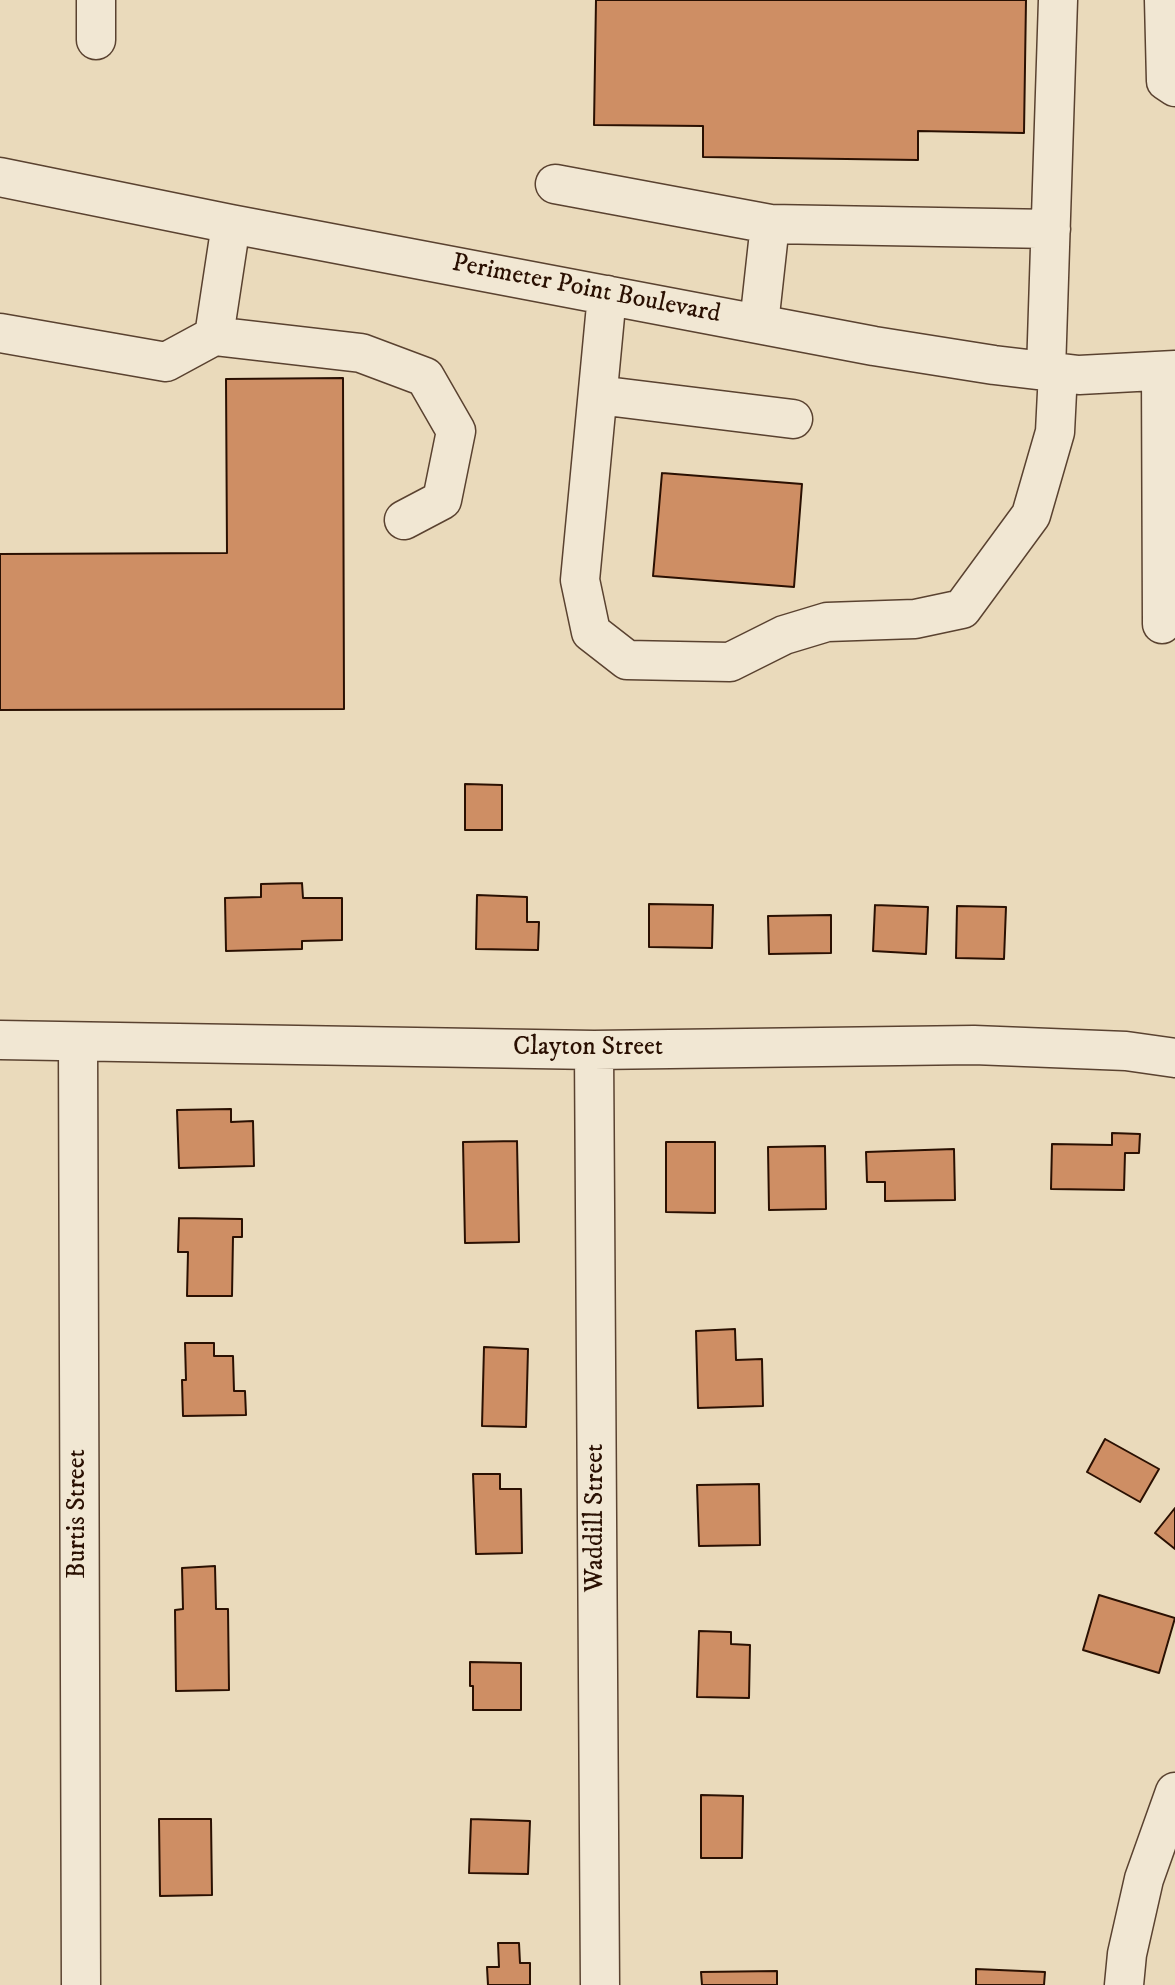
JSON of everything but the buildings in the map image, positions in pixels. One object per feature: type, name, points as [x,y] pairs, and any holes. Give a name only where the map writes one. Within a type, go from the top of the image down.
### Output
[{"type":"street","points":[[96,0],[96,40]]},
{"type":"street","points":[[607,295],[580,580],[591,632],[627,660],[730,662],[784,635],[827,622],[915,620],[962,609],[1031,515],[1055,432],[1051,229],[1058,0]]},
{"type":"street","points":[[1164,0],[1166,81],[1175,87]]},
{"type":"street","name":"Perimeter Point Boulevard","points":[[0,177],[231,224],[887,348],[1052,372],[1079,374],[1168,370]]},
{"type":"street","points":[[555,184],[770,224],[1051,229]]},
{"type":"street","points":[[215,336],[231,224]]},
{"type":"street","points":[[759,324],[770,224]]},
{"type":"street","points":[[0,333],[166,362],[215,336],[361,353],[425,377],[456,431],[442,500],[404,520]]},
{"type":"street","points":[[1162,624],[1168,370]]},
{"type":"street","points":[[598,395],[793,419]]},
{"type":"street","name":"Clayton Street","points":[[0,1040],[594,1050],[974,1045],[1126,1051],[1175,1058]]},
{"type":"street","name":"Burtis Street","points":[[78,1042],[81,1985]]},
{"type":"street","name":"Waddill Street","points":[[594,1050],[600,1985]]},
{"type":"street","points":[[1124,1985],[1127,1954],[1144,1879],[1175,1792]]}]
